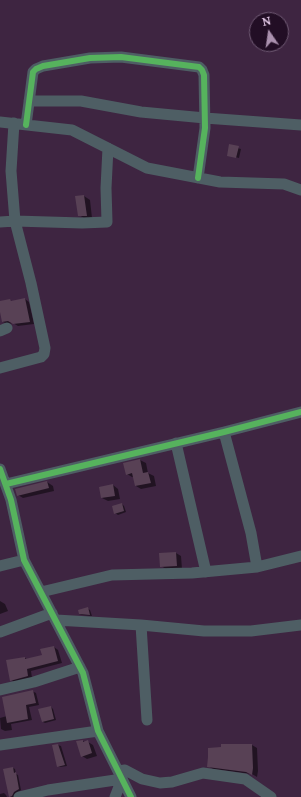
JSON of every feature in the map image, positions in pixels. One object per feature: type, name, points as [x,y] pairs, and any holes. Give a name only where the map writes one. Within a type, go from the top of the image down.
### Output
[{"type":"street","points":[[26,125],[32,72],[36,68],[90,58],[121,57],[199,67],[204,75],[205,128],[198,178]]},
{"type":"street","points":[[29,100],[81,101],[141,112],[301,125]]},
{"type":"street","points":[[0,122],[72,130],[147,168],[220,182],[284,184],[301,190]]},
{"type":"street","points":[[0,368],[41,357],[44,354],[45,348],[31,283],[15,220],[11,171],[14,124]]},
{"type":"street","points":[[0,222],[15,220],[82,223],[107,222],[106,188],[108,148]]},
{"type":"street","points":[[6,484],[176,444],[301,412]]},
{"type":"street","points":[[224,432],[251,533],[257,567]]},
{"type":"street","points":[[176,444],[206,572]]},
{"type":"street","points":[[0,469],[11,500],[24,560],[80,666],[98,731],[131,797]]},
{"type":"street","points":[[0,503],[11,500]]},
{"type":"street","points":[[41,592],[112,575],[206,572],[257,567],[301,556]]},
{"type":"street","points":[[0,566],[24,560]]},
{"type":"street","points":[[0,632],[54,617],[204,631],[251,631],[301,624]]},
{"type":"street","points":[[141,625],[147,720]]},
{"type":"street","points":[[0,690],[34,682],[80,666]]},
{"type":"street","points":[[0,745],[98,731]]},
{"type":"street","points":[[115,797],[120,775],[124,770],[142,779],[160,783],[172,782],[203,773],[245,779],[271,797]]},
{"type":"street","points":[[19,797],[120,775]]},
{"type":"building","points":[[229,144],[239,146],[236,158],[227,156]]},
{"type":"building","points":[[84,195],[87,216],[78,216],[75,196]]},
{"type":"building","points":[[25,298],[30,322],[13,324],[8,321],[2,322],[0,301],[10,299],[11,301]]},
{"type":"building","points":[[140,459],[143,473],[148,472],[151,483],[135,486],[132,473],[126,475],[123,463]]},
{"type":"building","points":[[47,481],[49,488],[17,496],[15,489]]},
{"type":"building","points":[[113,484],[115,496],[101,498],[99,487]]},
{"type":"building","points":[[122,503],[124,511],[114,514],[112,506]]},
{"type":"building","points":[[176,552],[177,566],[160,567],[159,553]]},
{"type":"building","points":[[88,607],[90,615],[79,614],[78,610]]},
{"type":"building","points":[[54,646],[58,661],[27,669],[28,676],[10,681],[6,660],[25,657],[25,659],[42,655],[40,649]]},
{"type":"building","points":[[33,690],[36,703],[26,705],[28,719],[7,723],[2,697]]},
{"type":"building","points":[[51,706],[54,719],[42,722],[38,709]]},
{"type":"building","points":[[83,740],[83,742],[88,740],[92,753],[81,757],[76,741]]},
{"type":"building","points":[[58,744],[65,765],[57,767],[52,745]]},
{"type":"building","points":[[221,744],[252,744],[252,775],[246,772],[207,767],[208,748],[221,747]]},
{"type":"building","points":[[13,767],[14,773],[16,772],[19,789],[9,797],[3,769]]},
{"type":"cycle path","points":[[26,125],[33,72],[43,66],[90,58],[121,57],[199,67],[204,75],[205,128],[198,178]]},
{"type":"cycle path","points":[[6,484],[301,412]]},
{"type":"cycle path","points":[[0,469],[11,500],[24,560],[83,673],[98,731],[131,797]]}]
